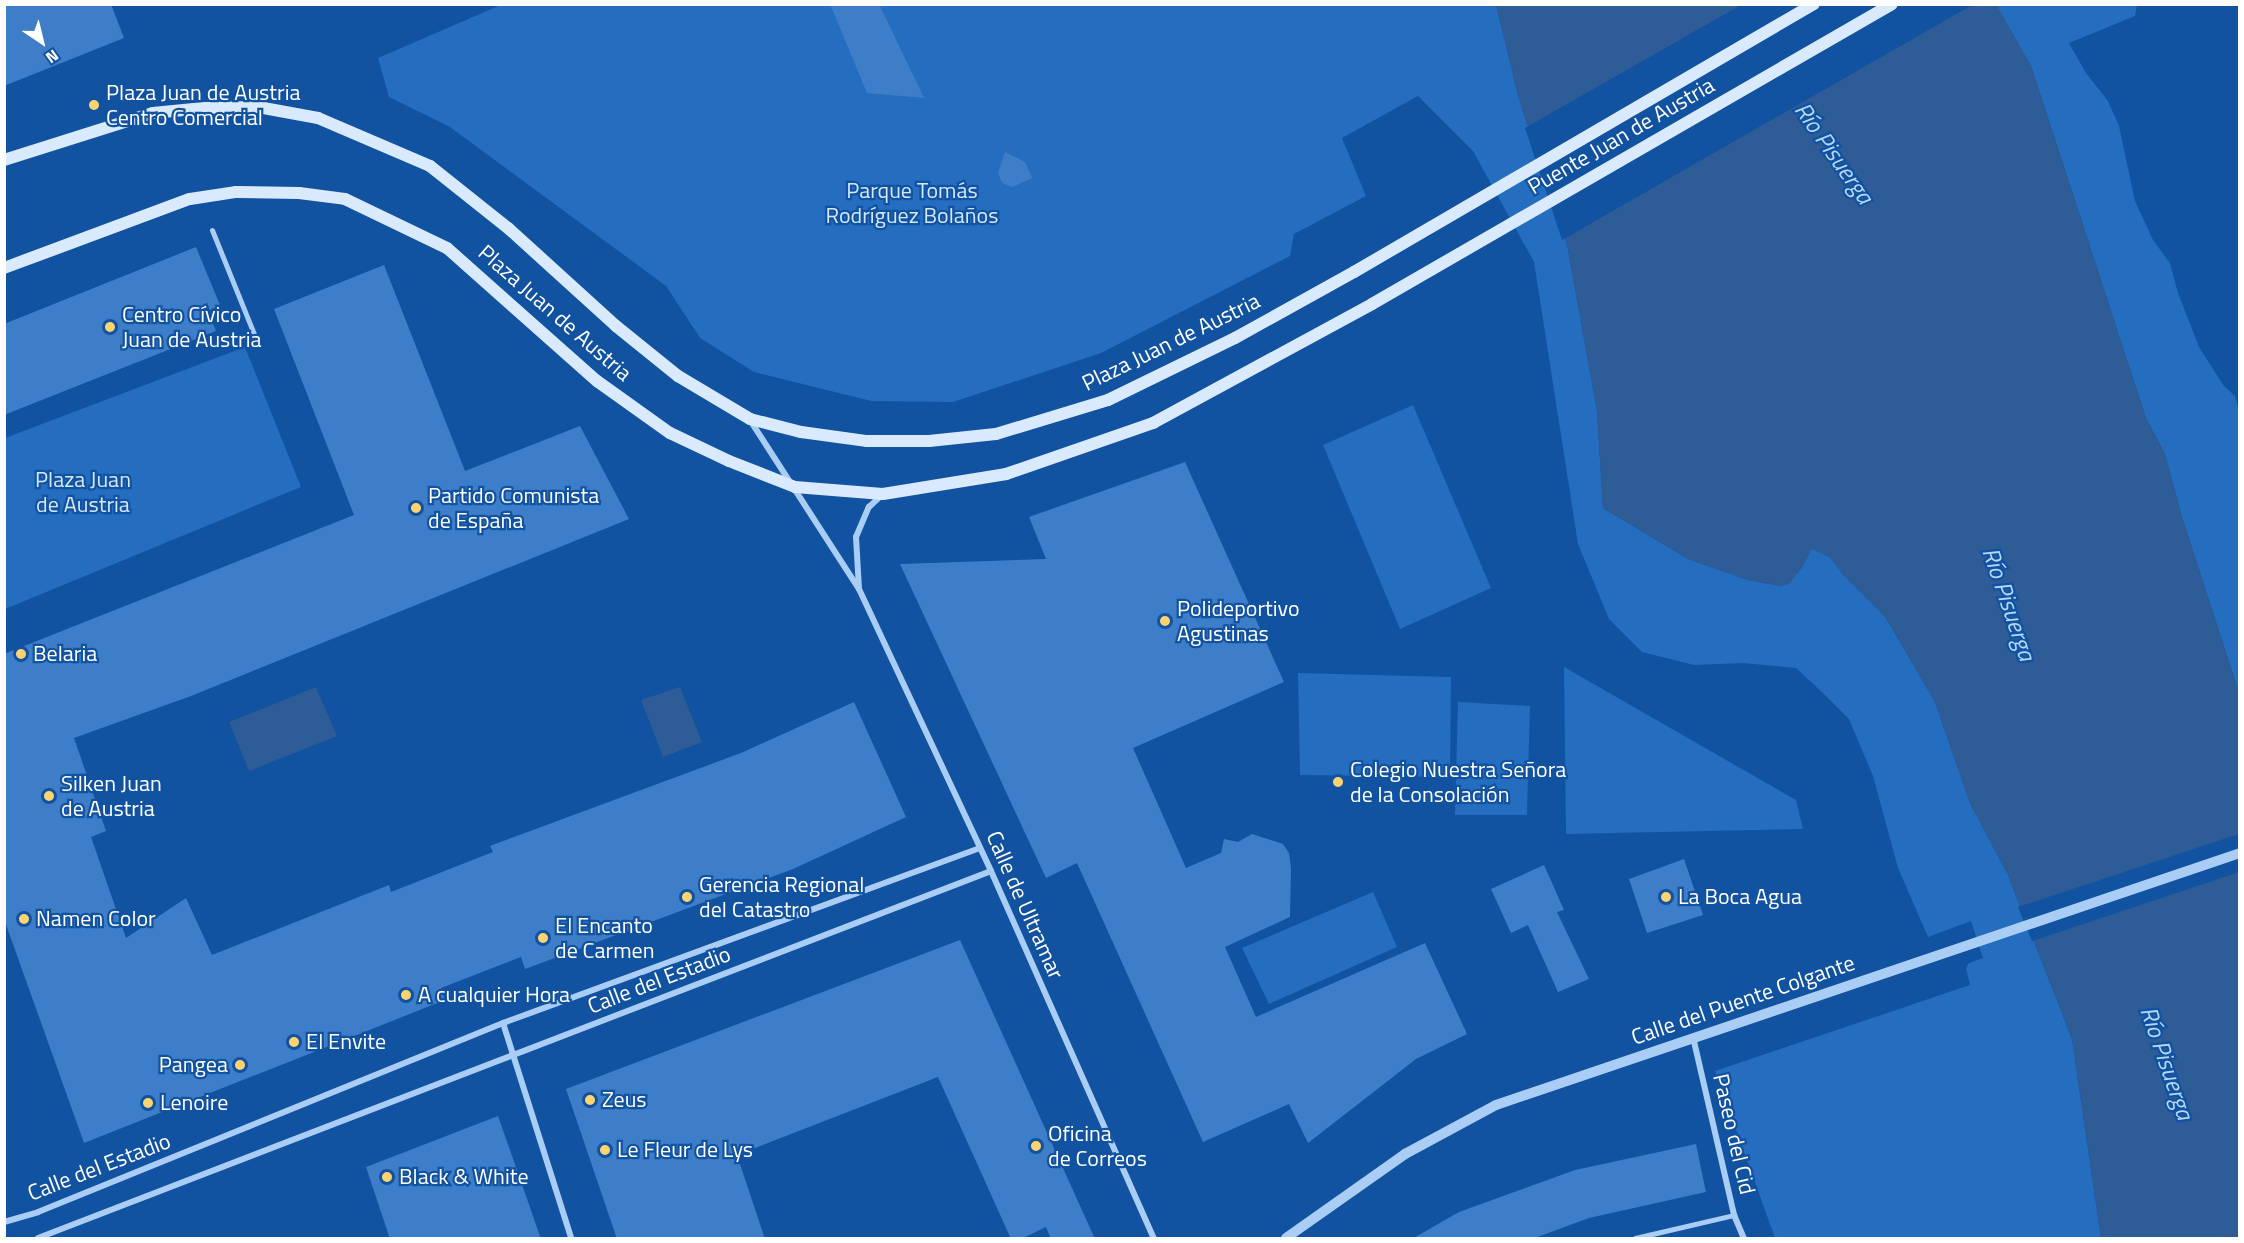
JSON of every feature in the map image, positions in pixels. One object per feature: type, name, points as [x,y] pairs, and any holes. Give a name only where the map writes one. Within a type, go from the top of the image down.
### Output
[{"type":"main road","name":"Puente Juan de Austria","points":[[1354,272],[1814,4]]},
{"type":"main road","name":"Puente Juan de Austria","points":[[1372,304],[1892,4]]},
{"type":"main road","name":"Plaza Juan de Austria","points":[[4,160],[153,112],[258,107],[318,118],[429,166],[508,228],[616,326],[678,376],[750,419],[801,432],[867,441],[929,441],[996,434],[1108,400],[1235,338],[1354,272]]},
{"type":"main road","name":"Plaza Juan de Austria","points":[[4,268],[190,199],[236,192],[299,193],[345,199],[447,248],[597,381],[670,433],[729,461],[795,487],[883,494],[1006,474],[1056,459],[1153,423],[1372,304]]},
{"type":"street","points":[[212,230],[254,334]]},
{"type":"street","name":"Plaza Juan de Austria","points":[[750,419],[795,487]]},
{"type":"street","name":"Calle de Ultramar","points":[[795,487],[859,589],[991,871],[1154,1239]]},
{"type":"street","name":"Calle de Ultramar","points":[[859,589],[856,537],[869,507],[883,494]]},
{"type":"street","name":"Calle del Estadio","points":[[4,1222],[60,1203],[503,1023],[980,848]]},
{"type":"street","name":"Calle del Puente Colgante","points":[[1286,1239],[1405,1154],[1496,1105],[2240,853]]},
{"type":"street","name":"Calle del Estadio","points":[[38,1239],[991,871]]},
{"type":"street","points":[[503,1023],[571,1239]]},
{"type":"street","name":"Paseo del Cid","points":[[1693,1037],[1734,1215],[1744,1239]]},
{"type":"street","points":[[1635,1239],[1734,1215]]},
{"type":"green space","name":"Parque Tomás Rodríguez Bolaños","points":[[503,4],[1496,5],[1519,99],[1567,244],[1597,411],[1603,508],[1688,559],[1748,580],[1781,586],[1801,569],[1811,548],[1830,557],[1845,577],[1886,618],[1935,702],[1970,803],[2008,875],[2072,1039],[2101,1238],[1775,1238],[1715,1071],[1970,985],[1966,968],[1969,963],[1983,958],[1971,921],[1928,937],[1898,868],[1873,776],[1849,719],[1796,668],[1744,663],[1694,665],[1642,652],[1609,619],[1578,544],[1534,262],[1473,151],[1418,96],[1342,138],[1366,196],[1294,234],[1290,256],[1101,353],[953,402],[871,401],[754,372],[700,338],[666,286],[450,127],[389,97],[378,58]]},
{"type":"green space","points":[[1996,5],[2137,5],[2135,16],[2069,43],[2086,73],[2108,101],[2119,126],[2135,201],[2153,240],[2170,263],[2178,293],[2199,347],[2224,386],[2235,396],[2240,415],[2239,693],[2181,514],[2165,454],[2146,418],[2031,66]]},
{"type":"green space","name":"Plaza Juan de Austria","points":[[245,347],[301,487],[5,609],[5,438]]},
{"type":"green space","points":[[1413,405],[1491,588],[1400,629],[1323,445]]},
{"type":"green space","points":[[1564,667],[1796,800],[1803,829],[1566,834]]},
{"type":"green space","points":[[1298,673],[1451,677],[1450,777],[1300,775]]},
{"type":"green space","points":[[1458,702],[1530,706],[1527,815],[1455,815]]},
{"type":"green space","points":[[1373,892],[1397,947],[1269,1004],[1242,948]]},
{"type":"water","name":"Río Pisuerga","points":[[1996,4],[2031,66],[2146,418],[2165,454],[2181,514],[2239,693],[2239,1238],[2101,1238],[2072,1039],[2008,875],[1970,803],[1935,702],[1886,618],[1845,577],[1830,557],[1812,549],[1789,584],[1781,586],[1748,580],[1688,559],[1603,508],[1597,411],[1567,244],[1519,99],[1496,5]]},
{"type":"water","points":[[316,687],[337,736],[249,771],[229,722]]},
{"type":"water","points":[[680,687],[702,742],[663,757],[641,700]]},
{"type":"pier","points":[[1741,5],[1972,5],[1562,240],[1525,128]]},
{"type":"pier","points":[[2239,834],[2239,872],[2032,941],[2018,907]]},
{"type":"building","points":[[4,4],[111,4],[124,38],[4,86]]},
{"type":"building","points":[[830,4],[879,4],[924,98],[867,93]]},
{"type":"building","points":[[1005,152],[1025,162],[1032,178],[1012,187],[1002,183],[998,173]]},
{"type":"building","name":"Centro Cívico Juan de Austria","points":[[196,247],[220,305],[208,311],[216,331],[4,415],[4,324]]},
{"type":"building","points":[[384,265],[465,471],[580,426],[629,519],[191,696],[74,738],[106,831],[91,837],[126,938],[186,898],[212,955],[389,885],[391,892],[493,852],[490,846],[741,753],[854,702],[906,817],[793,869],[525,969],[521,957],[441,988],[445,1000],[84,1143],[4,919],[4,654],[354,515],[274,309]]},
{"type":"building","points":[[1185,462],[1284,682],[1133,748],[1186,868],[1221,853],[1224,839],[1238,842],[1252,834],[1283,844],[1289,853],[1290,917],[1225,947],[1256,1017],[1425,943],[1467,1034],[1416,1059],[1308,1143],[1289,1104],[1203,1142],[1077,863],[1046,878],[900,564],[1046,559],[1029,517]]},
{"type":"building","name":"La Boca Agua","points":[[1684,859],[1703,915],[1647,933],[1629,879]]},
{"type":"building","points":[[1544,865],[1564,910],[1557,912],[1589,979],[1558,992],[1528,925],[1511,933],[1491,889]]},
{"type":"building","points":[[960,940],[1095,1239],[1051,1239],[1046,1227],[1021,1239],[1011,1239],[938,1077],[737,1155],[765,1239],[617,1239],[566,1089]]},
{"type":"building","points":[[498,1116],[541,1239],[390,1239],[366,1167]]},
{"type":"building","points":[[1696,1144],[1706,1192],[1589,1218],[1532,1239],[1412,1239],[1459,1212],[1575,1170]]},
{"type":"place","name":"Plaza Juan de Austria Centro Comercial","points":[[94,105]]},
{"type":"place","name":"Centro Cívico Juan de Austria","points":[[110,327]]},
{"type":"place","name":"Partido Comunista de España","points":[[416,508]]},
{"type":"place","name":"Polideportivo Agustinas","points":[[1165,621]]},
{"type":"place","name":"Belaria","points":[[21,654]]},
{"type":"place","name":"Colegio Nuestra Señora de la Consolación","points":[[1338,782]]},
{"type":"place","name":"Silken Juan de Austria","points":[[49,796]]},
{"type":"place","name":"Gerencia Regional del Catastro","points":[[687,897]]},
{"type":"place","name":"La Boca Agua","points":[[1666,897]]},
{"type":"place","name":"Namen Color","points":[[24,919]]},
{"type":"place","name":"El Encanto de Carmen","points":[[543,938]]},
{"type":"place","name":"A cualquier Hora","points":[[406,995]]},
{"type":"place","name":"El Envite","points":[[294,1042]]},
{"type":"place","name":"Pangea","points":[[240,1065]]},
{"type":"place","name":"Zeus","points":[[590,1100]]},
{"type":"place","name":"Lenoire","points":[[148,1103]]},
{"type":"place","name":"Oficina de Correos","points":[[1036,1146]]},
{"type":"place","name":"Le Fleur de Lys","points":[[605,1150]]},
{"type":"place","name":"Black & White","points":[[387,1177]]}]
